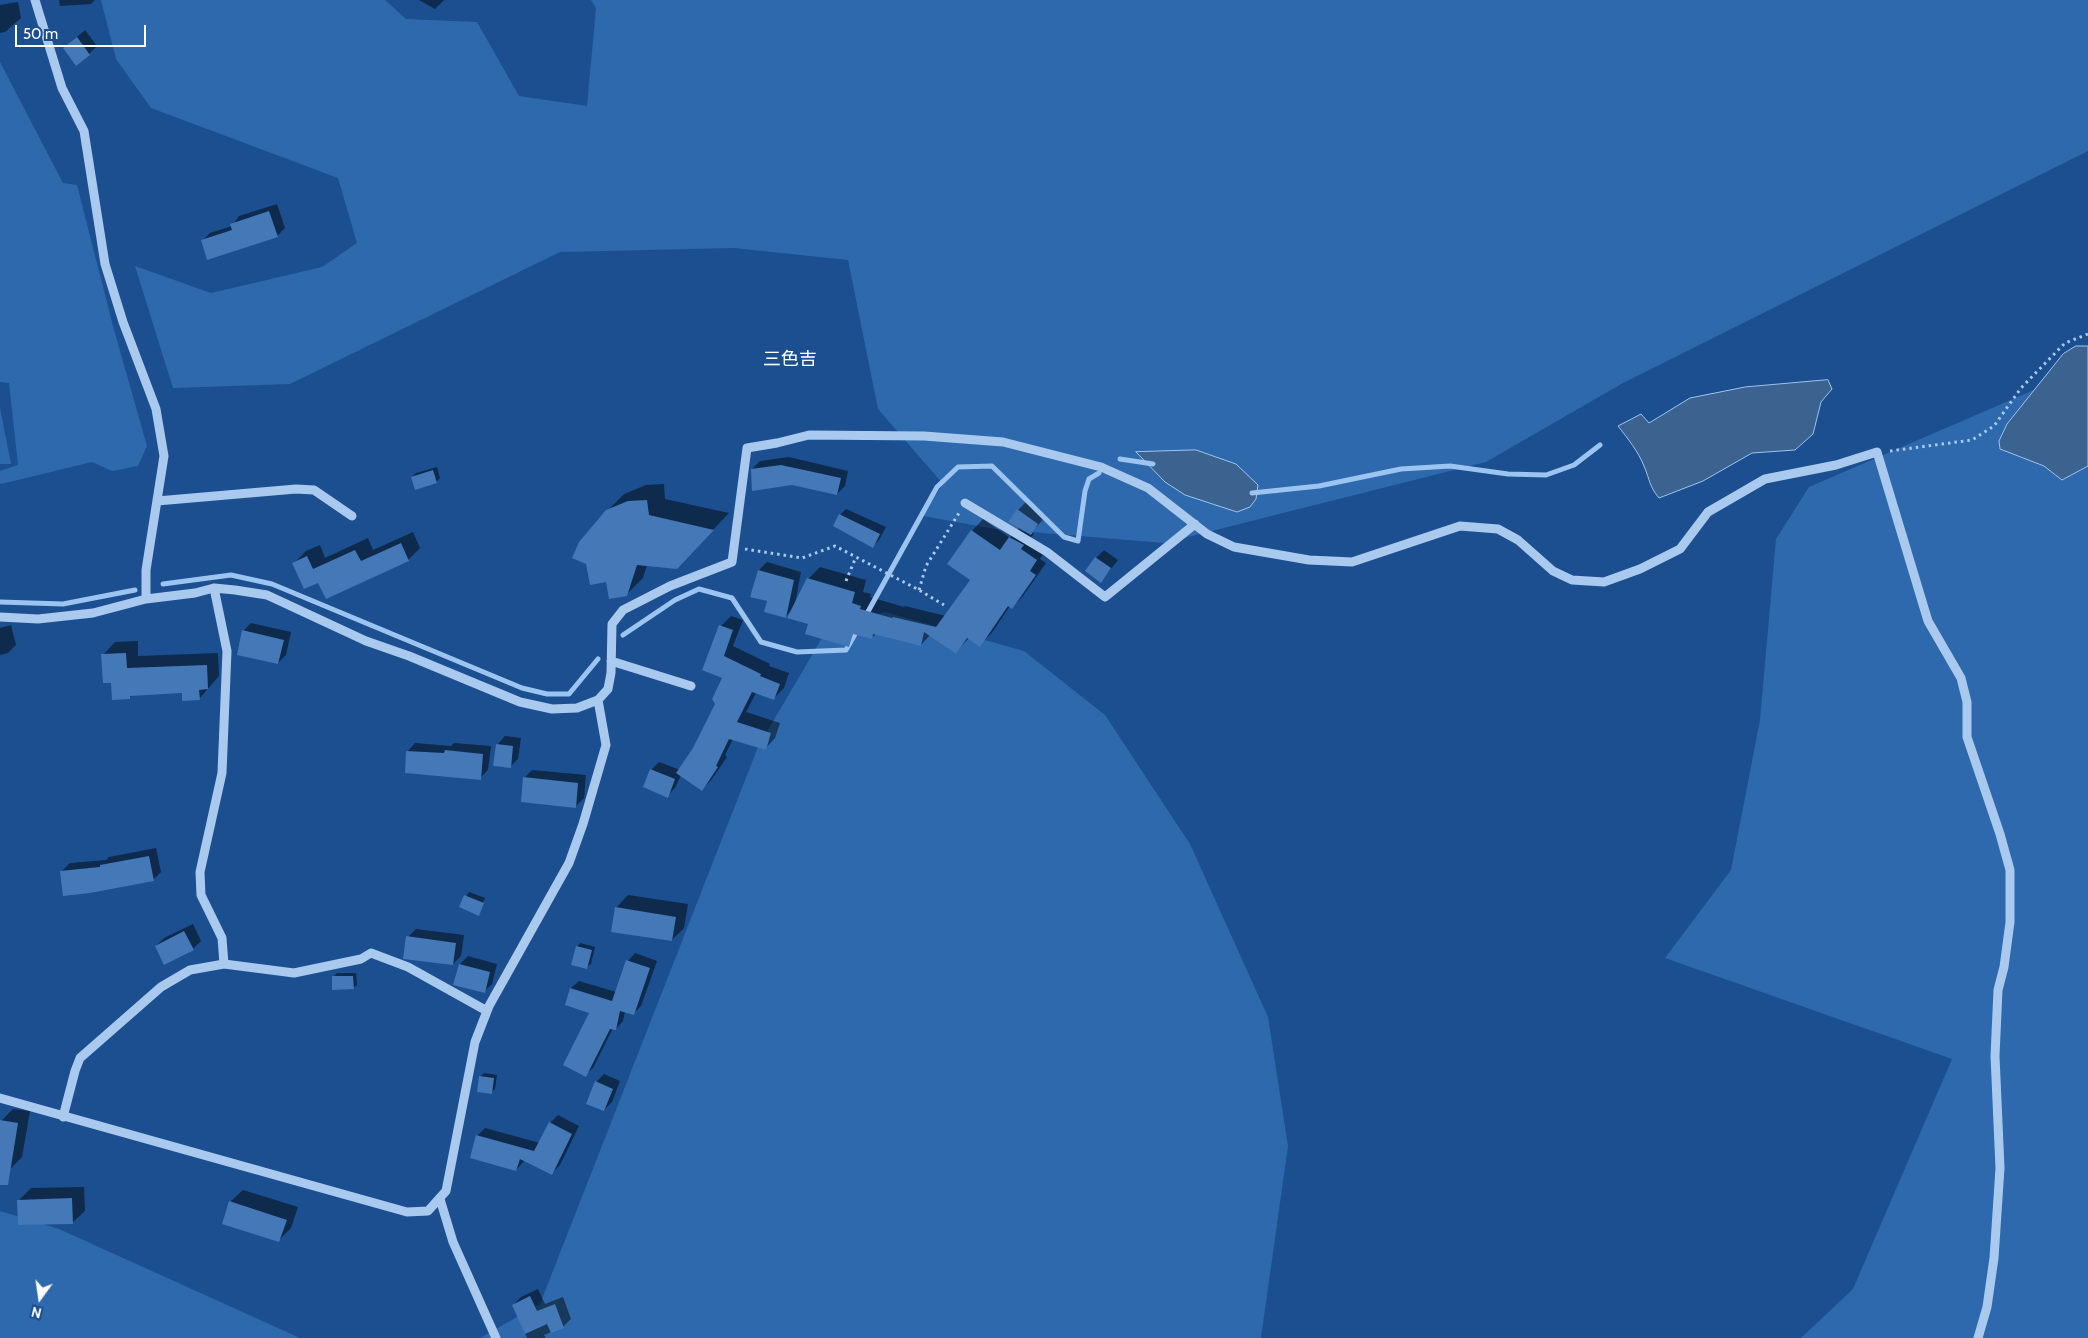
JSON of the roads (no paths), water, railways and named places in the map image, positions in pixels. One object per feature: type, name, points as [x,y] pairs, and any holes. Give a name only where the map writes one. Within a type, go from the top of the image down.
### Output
[{"type":"street","points":[[35,0],[62,88],[84,131],[105,264],[122,322],[156,409],[164,456],[146,570],[146,599]]},
{"type":"street","points":[[0,617],[38,619],[92,613],[146,599],[195,593],[214,588],[267,595],[366,641],[409,656],[520,702],[552,709],[577,708],[598,700],[608,689],[611,673],[612,624],[623,610],[670,586],[732,562],[747,448],[809,435],[924,436],[1003,442],[1101,467],[1148,488],[1207,534],[1234,547],[1309,560],[1352,562],[1460,526],[1498,529],[1518,540],[1553,571],[1572,580],[1604,582],[1640,569],[1680,549],[1708,512],[1765,479],[1836,465],[1877,452],[1928,621],[1961,678],[1967,702],[1967,737],[2000,834],[2010,870],[2010,922],[2004,967],[1998,990],[1996,1028],[1995,1056],[2000,1168],[1994,1258],[1987,1307],[1978,1338]]},
{"type":"street","points":[[157,501],[296,489],[314,490],[352,516]]},
{"type":"street","points":[[965,503],[1047,552],[1105,597],[1194,524]]},
{"type":"street","points":[[214,588],[227,651],[222,773],[200,872],[201,895],[222,938],[224,964]]},
{"type":"street","points":[[611,661],[691,686]]},
{"type":"street","points":[[0,1098],[407,1212],[428,1211],[446,1191],[475,1042],[487,1011],[569,863],[583,824],[606,745],[598,700]]},
{"type":"street","points":[[63,1117],[74,1071],[80,1058],[161,987],[190,970],[224,964],[294,973],[361,959],[371,953],[408,967],[487,1011]]},
{"type":"street","points":[[440,1199],[453,1242],[496,1338]]},
{"type":"waterway","points":[[1252,493],[1319,486],[1401,469],[1450,466],[1508,474],[1546,475],[1574,465],[1600,445]]},
{"type":"waterway","points":[[1120,459],[1153,464]]},
{"type":"waterway","points":[[865,617],[937,487],[958,467],[992,466],[1064,537],[1078,541],[1085,491],[1089,479],[1099,473]]},
{"type":"waterway","points":[[163,584],[231,575],[272,584],[522,688],[547,694],[569,694],[598,659]]},
{"type":"waterway","points":[[623,635],[675,600],[699,589],[732,598],[761,642],[797,652],[846,650],[858,629]]},
{"type":"waterway","points":[[0,602],[63,604],[135,590]]},
{"type":"district","name":"三色吉","points":[[790,360]]}]
